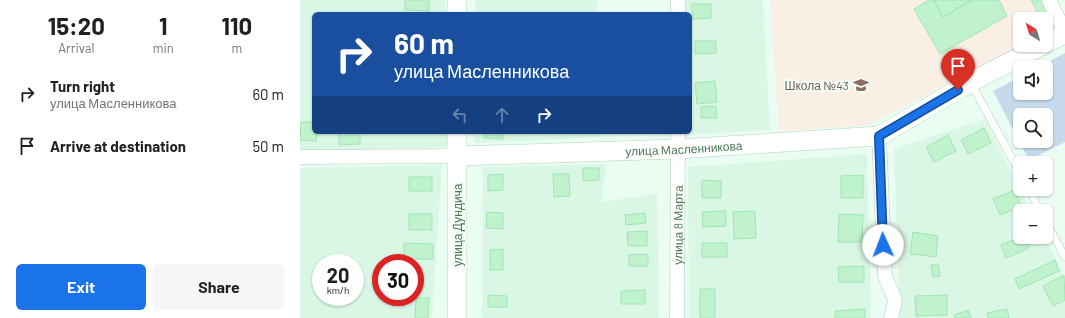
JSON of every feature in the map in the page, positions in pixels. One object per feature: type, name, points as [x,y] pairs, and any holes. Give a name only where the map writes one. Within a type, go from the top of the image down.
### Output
[{"type":"street","points":[[457,0],[457,12]]},
{"type":"street","points":[[678,0],[678,12]]},
{"type":"street","points":[[1049,0],[1065,33],[1053,40]]},
{"type":"street","name":"улица Масленникова","points":[[300,157],[457,156],[678,140],[879,136],[971,82],[1029,52]]},
{"type":"street","name":"улица Дундича","points":[[457,134],[458,318]]},
{"type":"street","points":[[879,136],[885,276],[895,300],[891,318]]},
{"type":"street","name":"улица 8 Марта","points":[[677,318],[678,140]]},
{"type":"lane","points":[[971,82],[1013,160]]},
{"type":"lane","points":[[1053,235],[1065,257]]},
{"type":"shaded area","points":[[300,0],[445,0],[446,12],[312,12],[312,134],[448,134],[448,147],[300,151]]},
{"type":"shaded area","points":[[475,0],[597,0],[597,12],[475,12]]},
{"type":"shaded area","points":[[686,0],[763,0],[770,130],[686,135],[692,134],[692,12],[686,12]]},
{"type":"shaded area","name":"Школа №43","points":[[770,0],[1041,0],[1047,12],[1013,12],[1013,50],[869,125],[779,132]]},
{"type":"shaded area","points":[[1065,53],[1065,142],[1053,148],[1053,108],[1013,108],[1013,129],[993,91],[1013,81],[1013,100],[1053,100],[1052,60]]},
{"type":"shaded area","points":[[985,119],[1013,175],[1013,196],[1024,196],[1028,204],[1013,204],[1013,244],[1048,244],[1065,278],[1065,318],[900,318],[894,149]]},
{"type":"shaded area","points":[[475,134],[600,134],[600,137],[475,143]]},
{"type":"shaded area","points":[[1023,148],[1053,148],[1037,156],[1027,156]]},
{"type":"shaded area","points":[[867,154],[871,318],[689,318],[688,167]]},
{"type":"shaded area","points":[[607,164],[601,202],[657,194],[659,318],[482,318],[483,167]]},
{"type":"shaded area","points":[[442,165],[432,318],[300,318],[300,168]]},
{"type":"building","points":[[405,0],[429,0],[429,11],[405,10]]},
{"type":"building","points":[[929,0],[934,0],[943,17],[972,0],[999,0],[1007,16],[940,54],[914,9]]},
{"type":"building","points":[[934,0],[972,0],[943,17]]},
{"type":"building","points":[[1031,0],[1048,0],[1054,13],[1053,12],[1037,12]]},
{"type":"building","points":[[692,4],[711,4],[711,18],[692,19]]},
{"type":"building","points":[[695,41],[716,41],[716,53],[695,54]]},
{"type":"building","points":[[715,81],[717,102],[697,104],[695,83]]},
{"type":"building","points":[[716,106],[717,118],[701,118],[701,107]]},
{"type":"building","points":[[301,122],[312,122],[312,134],[317,134],[316,141],[300,140]]},
{"type":"building","points":[[984,128],[991,143],[968,154],[961,140]]},
{"type":"building","points":[[339,134],[360,134],[360,144],[339,145]]},
{"type":"building","points":[[484,134],[503,134],[503,139],[484,138]]},
{"type":"building","points":[[948,135],[956,151],[934,162],[926,147]]},
{"type":"building","points":[[583,168],[599,168],[599,180],[583,181]]},
{"type":"building","points":[[503,174],[503,190],[488,191],[488,175]]},
{"type":"building","points":[[553,174],[569,174],[570,196],[554,197]]},
{"type":"building","points":[[863,175],[863,198],[841,198],[841,176]]},
{"type":"building","points":[[409,177],[432,177],[432,191],[409,191]]},
{"type":"building","points":[[702,180],[721,181],[721,198],[702,198]]},
{"type":"building","points":[[1013,191],[1013,196],[1017,196],[1020,204],[1013,204],[1013,209],[1000,215],[993,199]]},
{"type":"building","points":[[726,211],[726,226],[703,227],[702,212]]},
{"type":"building","points":[[755,211],[756,238],[734,239],[733,212]]},
{"type":"building","points":[[487,212],[503,213],[503,229],[486,228]]},
{"type":"building","points":[[645,213],[646,223],[626,225],[625,215]]},
{"type":"building","points":[[409,214],[432,214],[432,230],[409,230]]},
{"type":"building","points":[[839,214],[863,215],[862,242],[838,242]]},
{"type":"building","points":[[647,231],[647,246],[628,246],[627,232]]},
{"type":"building","points":[[913,232],[938,236],[936,257],[910,254]]},
{"type":"building","points":[[1013,240],[1013,244],[1027,244],[1029,248],[1006,258],[1001,245]]},
{"type":"building","points":[[404,243],[433,244],[433,259],[424,259],[424,254],[404,254]]},
{"type":"building","points":[[702,243],[727,243],[727,257],[702,257]]},
{"type":"building","points":[[503,249],[503,270],[490,270],[490,250]]},
{"type":"building","points":[[648,254],[648,266],[629,266],[629,255]]},
{"type":"building","points":[[1055,260],[1059,271],[1019,289],[1015,279]]},
{"type":"building","points":[[938,264],[940,276],[933,277],[931,265]]},
{"type":"building","points":[[864,266],[864,282],[839,282],[838,267]]},
{"type":"building","points":[[1064,275],[1065,300],[1053,306],[1043,286]]},
{"type":"building","points":[[700,289],[715,289],[715,318],[700,318]]},
{"type":"building","points":[[645,290],[645,304],[621,304],[621,291]]},
{"type":"building","points":[[488,295],[507,296],[507,307],[488,307]]},
{"type":"building","points":[[947,295],[947,315],[916,316],[915,296]]},
{"type":"building","points":[[424,298],[429,298],[428,318],[415,318],[416,306],[424,306]]},
{"type":"building","points":[[865,309],[865,318],[835,318],[835,311]]},
{"type":"building","points":[[1007,309],[1009,318],[988,318],[987,313]]},
{"type":"building","points":[[968,310],[971,318],[955,318],[954,315]]},
{"type":"place","name":"Школа №43","points":[[861,85]]},
{"type":"route","points":[[883,245],[879,136],[958,90]]}]
